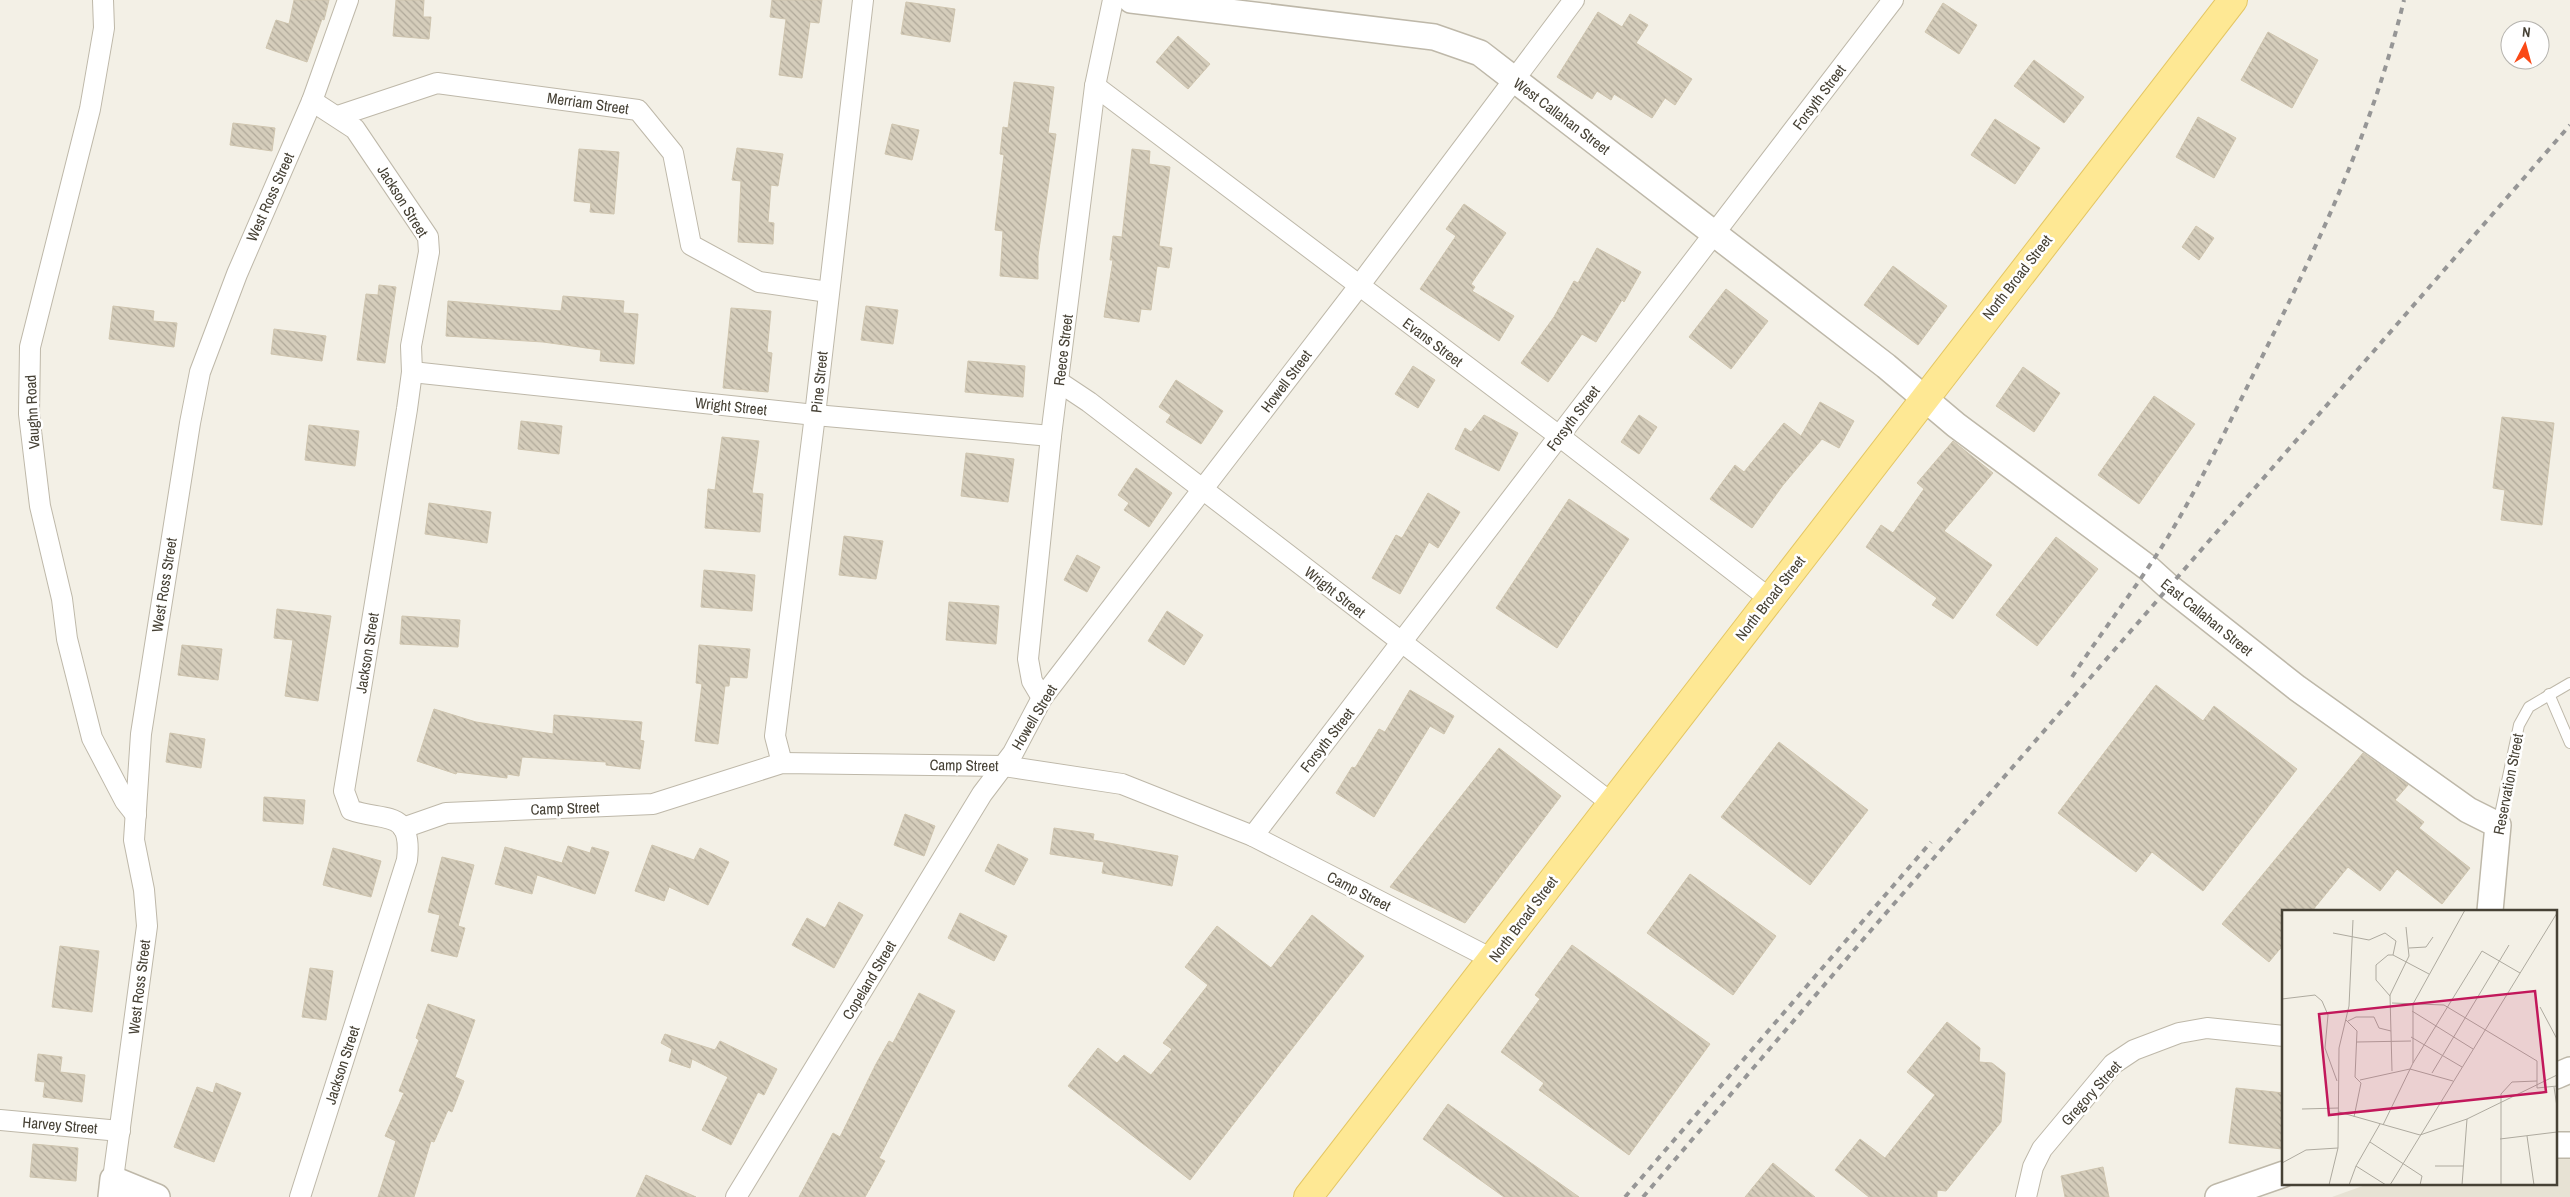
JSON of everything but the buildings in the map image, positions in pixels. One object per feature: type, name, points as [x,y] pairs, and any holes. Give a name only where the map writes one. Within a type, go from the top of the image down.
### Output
[{"type":"main road","name":"North Broad Street","points":[[1308,1197],[1492,959],[1610,802],[1770,600],[1923,398],[2232,0]]},
{"type":"street","name":"Vaughn Road","points":[[103,0],[104,28],[90,109],[30,348],[29,414],[40,506],[62,599],[67,639],[92,738],[125,801],[136,815]]},
{"type":"street","name":"West Ross Street","points":[[112,1188],[147,926],[144,890],[134,840],[141,734],[190,423],[200,372],[236,274],[312,101],[348,0]]},
{"type":"street","name":"Pine Street","points":[[782,763],[775,736],[815,415],[863,0]]},
{"type":"street","name":"Reece Street","points":[[1042,698],[1032,681],[1028,659],[1052,436],[1095,86],[1113,0]]},
{"type":"street","name":"West Callahan Street","points":[[1131,0],[1434,37],[1480,53],[1715,232],[1886,366],[1923,398]]},
{"type":"street","name":"Howell Street","points":[[1004,766],[1042,698],[1359,286],[1574,0]]},
{"type":"street","name":"Forsyth Street","points":[[1253,836],[1893,0]]},
{"type":"street","name":"Merriam Street","points":[[338,116],[437,83],[638,110],[673,153],[691,245],[759,282],[828,292]]},
{"type":"street","name":"Evans Street","points":[[1095,86],[1559,436],[1770,600]]},
{"type":"street","name":"Jackson Street","points":[[300,1197],[407,860],[409,843],[403,828],[385,816],[360,814],[351,810],[344,791],[412,372],[411,346],[429,252],[428,236],[355,129],[338,116],[312,101]]},
{"type":"street","name":"Wright Street","points":[[412,372],[815,415],[1052,436]]},
{"type":"street","name":"Wright Street","points":[[1059,382],[1089,402],[1610,802]]},
{"type":"street","name":"East Callahan Street","points":[[1923,398],[2147,568],[2297,688],[2468,810],[2498,825]]},
{"type":"street","name":"Camp Street","points":[[403,828],[446,813],[653,804],[782,763],[1004,766],[1122,784],[1253,836],[1492,959]]},
{"type":"street","name":"Copeland Street","points":[[736,1197],[982,794],[1004,766]]},
{"type":"street","name":"Reservation Street","points":[[2490,910],[2498,825]]},
{"type":"street","name":"Gregory Street","points":[[2026,1197],[2033,1167],[2042,1149],[2113,1064],[2134,1050],[2179,1033],[2207,1028],[2282,1036]]},
{"type":"street","points":[[2558,1075],[2570,1070]]},
{"type":"street","name":"Harvey Street","points":[[0,1120],[120,1131]]},
{"type":"street","points":[[2218,1197],[2282,1175]]},
{"type":"street","points":[[112,1188],[157,1197]]},
{"type":"lane","name":"Reservation Street","points":[[2498,825],[2519,724],[2529,708],[2549,694],[2570,684]]},
{"type":"lane","points":[[2549,694],[2570,743]]},
{"type":"shaded area","points":[[2558,1145],[2570,1145],[2570,1197],[2332,1197],[2368,1184],[2558,1184]]},
{"type":"railway","points":[[2072,677],[2147,569],[2184,510],[2285,309],[2326,224],[2361,137],[2377,93],[2404,0]]},
{"type":"railway","points":[[1643,1197],[1873,928],[2570,125]]},
{"type":"railway","points":[[1625,1197],[1931,842]]}]
